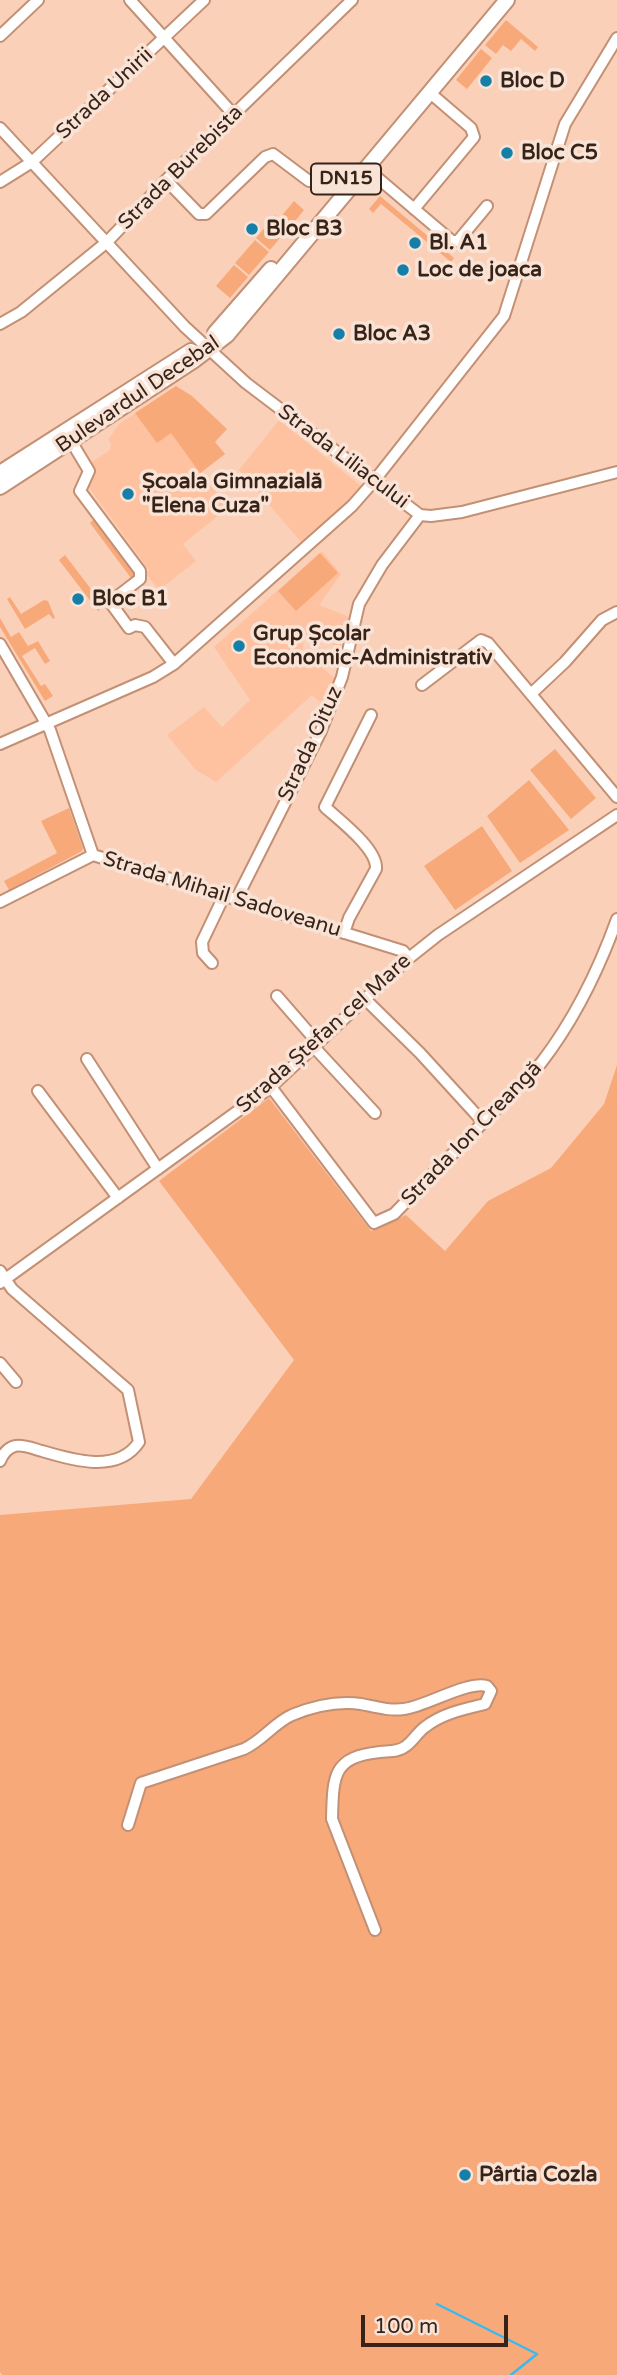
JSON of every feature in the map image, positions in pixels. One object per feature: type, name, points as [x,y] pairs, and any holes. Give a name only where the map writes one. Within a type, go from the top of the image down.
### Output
[{"type":"main road","name":"Bulevardul Decebal","points":[[0,473],[206,345],[498,0]]},
{"type":"main road","name":"Bulevardul Decebal","points":[[0,487],[71,442],[239,322],[507,0]]},
{"type":"street","points":[[0,36],[38,0]]},
{"type":"street","points":[[130,0],[234,115]]},
{"type":"street","name":"Strada Unirii","points":[[0,182],[32,162],[204,0]]},
{"type":"street","name":"Strada Burebista","points":[[0,324],[21,312],[107,242],[166,180],[352,0]]},
{"type":"street","points":[[0,744],[153,677],[174,664],[352,506],[374,481],[504,316],[565,124],[617,38]]},
{"type":"street","points":[[414,209],[474,137],[471,128],[429,92]]},
{"type":"street","name":"Strada Liliacului","points":[[0,128],[185,327],[246,383],[420,515],[462,512],[617,472]]},
{"type":"street","points":[[166,180],[199,214],[206,214],[265,157],[273,153],[309,181]]},
{"type":"street","points":[[366,168],[452,242],[458,241],[487,206]]},
{"type":"street","points":[[71,442],[89,471],[80,491],[140,571],[140,579],[110,602],[129,628],[135,625],[145,627],[174,664]]},
{"type":"street","name":"Strada Oituz","points":[[236,900],[321,731],[342,677],[359,604],[382,565],[420,515]]},
{"type":"street","points":[[531,693],[565,662],[602,620],[617,612]]},
{"type":"street","points":[[422,685],[481,640],[488,643],[617,797]]},
{"type":"street","name":"Strada Mihail Sadoveanu","points":[[0,644],[48,725],[93,855],[403,951],[409,958]]},
{"type":"street","points":[[344,933],[377,862],[357,837],[325,807],[371,715]]},
{"type":"street","name":"Strada Ștefan cel Mare","points":[[2,1278],[271,1087],[409,958],[438,936],[617,816]]},
{"type":"street","points":[[0,902],[93,855]]},
{"type":"street","points":[[212,963],[202,953],[202,942],[224,896]]},
{"type":"street","name":"Strada Ion Creangă","points":[[271,1087],[374,1223],[401,1209],[541,1063],[584,994],[617,919]]},
{"type":"street","points":[[277,996],[374,1113]]},
{"type":"street","points":[[365,999],[420,1053],[483,1122]]},
{"type":"street","points":[[87,1059],[158,1169]]},
{"type":"street","points":[[38,1091],[118,1198]]},
{"type":"street","points":[[0,1461],[6,1451],[18,1445],[90,1463],[109,1461],[134,1450],[139,1442],[128,1390],[2,1278]]},
{"type":"street","points":[[0,1363],[16,1382]]},
{"type":"street","points":[[128,1825],[141,1783],[244,1749],[257,1743],[278,1723],[290,1716],[337,1703],[402,1709],[420,1706],[472,1686],[487,1686],[491,1691],[485,1703],[439,1718],[424,1727],[406,1746],[398,1750],[365,1754],[346,1760],[338,1772],[332,1801],[332,1819],[375,1930]]},
{"type":"shaded area","points":[[506,20],[538,47],[535,51],[521,39],[511,51],[503,45],[496,54],[485,45]]},
{"type":"shaded area","points":[[481,49],[492,58],[467,89],[456,80]]},
{"type":"shaded area","points":[[380,196],[454,258],[451,262],[381,204],[373,213],[369,209]]},
{"type":"shaded area","points":[[294,201],[304,210],[287,231],[272,219],[275,215],[279,219]]},
{"type":"shaded area","points":[[271,220],[285,232],[270,250],[256,238]]},
{"type":"shaded area","points":[[255,240],[269,252],[249,275],[235,263]]},
{"type":"shaded area","points":[[234,265],[248,277],[230,298],[216,286]]},
{"type":"shaded area","points":[[176,386],[227,429],[215,442],[225,454],[201,473],[228,508],[183,544],[196,561],[159,590],[146,574],[149,570],[87,485],[89,464],[110,450],[111,443],[108,440],[119,424]]},
{"type":"shaded area","points":[[176,386],[192,396],[227,429],[215,442],[225,454],[200,473],[171,433],[157,443],[135,413]]},
{"type":"shaded area","points":[[279,420],[361,486],[362,490],[302,543],[239,470]]},
{"type":"shaded area","points":[[90,503],[140,571],[131,578],[90,523],[94,519],[85,507]]},
{"type":"shaded area","points":[[322,551],[341,574],[319,605],[349,617],[341,646],[304,638],[302,652],[336,679],[324,705],[312,695],[216,782],[196,770],[167,735],[204,707],[222,727],[250,700],[214,647]]},
{"type":"shaded area","points":[[320,553],[338,573],[296,611],[278,591]]},
{"type":"shaded area","points":[[65,555],[104,606],[98,611],[59,560]]},
{"type":"shaded area","points":[[10,597],[21,614],[44,600],[48,601],[55,618],[49,614],[25,629],[7,599]]},
{"type":"shaded area","points":[[0,618],[11,637],[19,632],[28,646],[38,641],[50,661],[45,664],[35,648],[22,656],[41,686],[45,684],[53,696],[45,701],[0,627]]},
{"type":"shaded area","points":[[555,749],[596,798],[571,819],[530,770]]},
{"type":"shaded area","points":[[529,780],[569,830],[520,863],[487,816]]},
{"type":"shaded area","points":[[69,808],[82,851],[9,890],[4,881],[57,853],[41,821]]},
{"type":"shaded area","points":[[482,826],[512,871],[455,910],[424,866]]},
{"type":"shaded area","points":[[617,1065],[617,2375],[2,2375],[0,1515],[191,1499],[294,1360],[159,1181],[269,1098],[371,1231],[406,1215],[445,1251],[488,1201],[551,1168],[604,1104]]},
{"type":"waterway","points":[[437,2304],[537,2354],[511,2375]]},
{"type":"place","name":"Bloc D","points":[[486,81]]},
{"type":"place","name":"Bloc C5","points":[[507,153]]},
{"type":"place","name":"Bloc B3","points":[[252,229]]},
{"type":"place","name":"Bl. A1","points":[[415,243]]},
{"type":"place","name":"Loc de joaca","points":[[403,270]]},
{"type":"place","name":"Bloc A3","points":[[339,334]]},
{"type":"place","name":"Școala Gimnazială \"Elena Cuza\"","points":[[128,494]]},
{"type":"place","name":"Bloc B1","points":[[78,599]]},
{"type":"place","name":"Grup Școlar Economic-Administrativ","points":[[239,646]]},
{"type":"place","name":"Pârtia Cozla","points":[[465,2175]]}]
